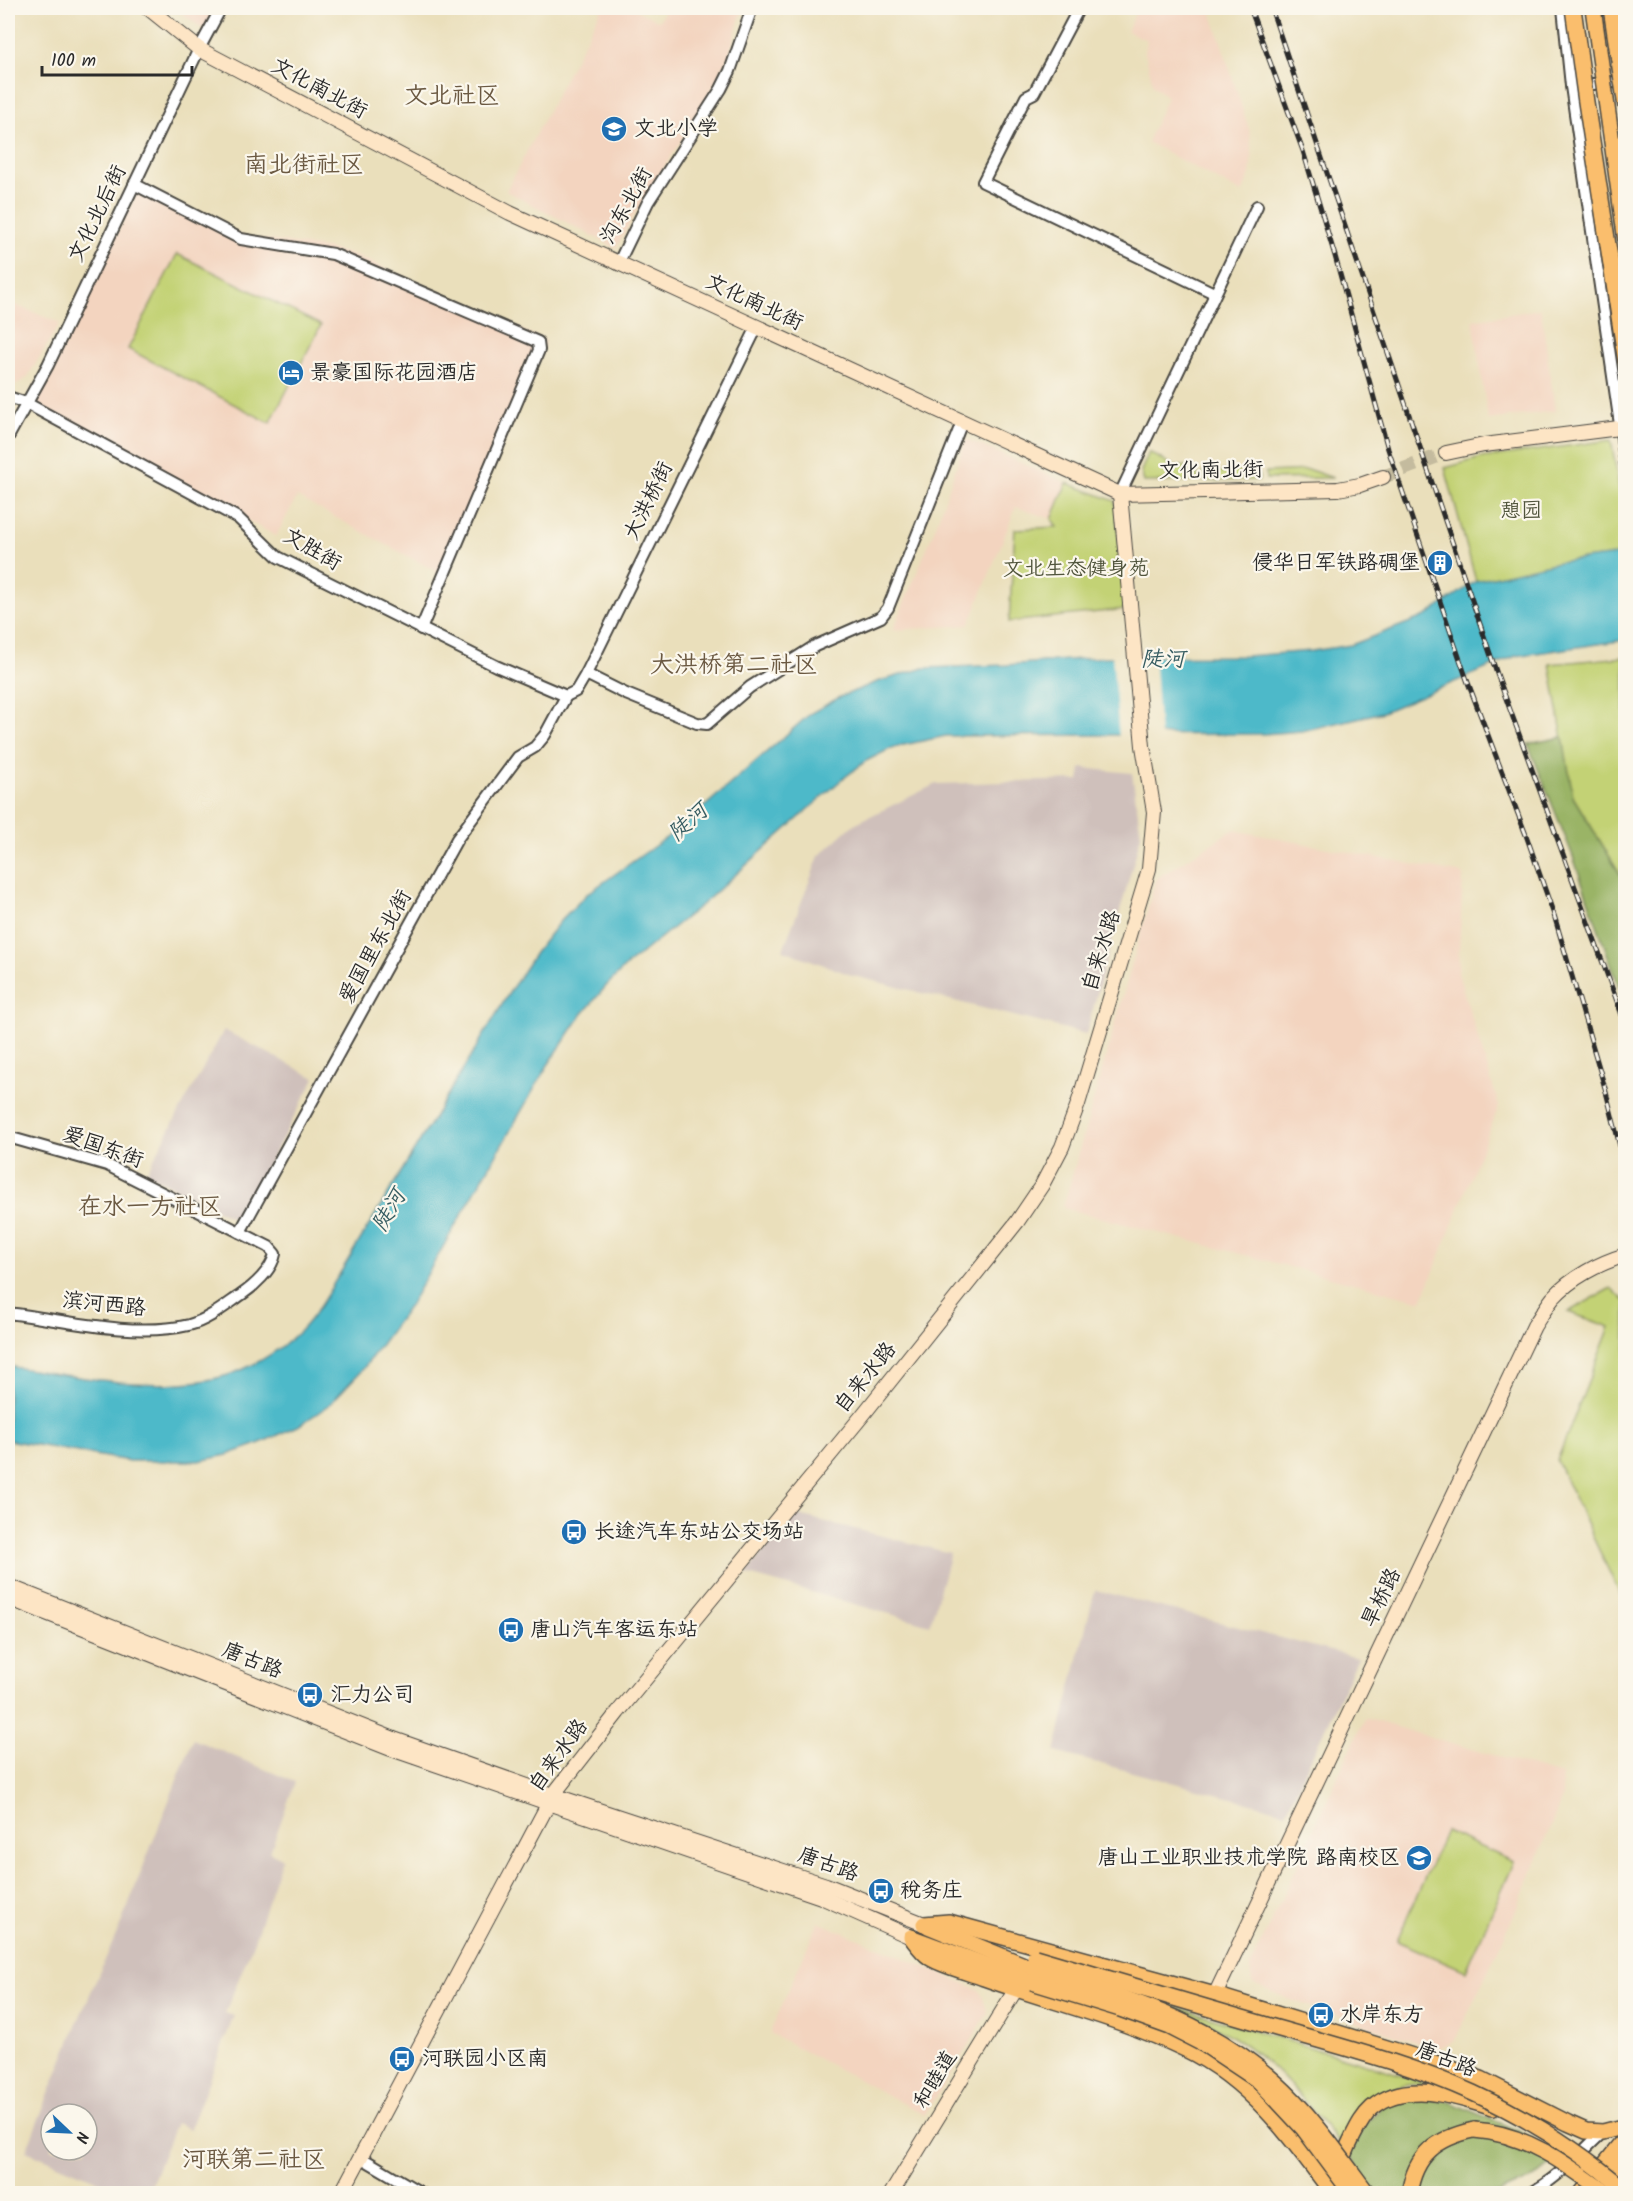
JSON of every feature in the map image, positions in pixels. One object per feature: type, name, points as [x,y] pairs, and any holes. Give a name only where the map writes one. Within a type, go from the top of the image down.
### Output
[{"type":"main road","points":[[1573,8],[1626,362]]},
{"type":"main road","points":[[1593,8],[1626,241]]},
{"type":"main road","points":[[1611,8],[1626,107]]},
{"type":"main road","points":[[924,1924],[949,1922],[1215,1995],[1430,2061],[1481,2079],[1586,2131],[1603,2132],[1626,2126]]},
{"type":"main road","points":[[924,1924],[1034,1970],[1155,2009],[1193,2025],[1237,2051],[1276,2082],[1310,2117],[1368,2193]]},
{"type":"main road","points":[[911,1937],[930,1958],[1148,2032],[1188,2050],[1221,2070],[1253,2096],[1287,2131],[1335,2193]]},
{"type":"main road","name":"唐古路","points":[[911,1937],[1361,2053],[1424,2073],[1473,2093],[1521,2118],[1567,2146],[1626,2191]]},
{"type":"main road","name":"唐古路","points":[[1034,1970],[1120,2009],[1170,2028],[1205,2046],[1259,2081],[1303,2128],[1352,2193]]},
{"type":"main road","points":[[1335,2193],[1341,2167],[1360,2122],[1371,2108],[1398,2095],[1417,2092],[1439,2093],[1467,2099],[1521,2118]]},
{"type":"main road","points":[[1409,2193],[1412,2179],[1422,2158],[1430,2148],[1455,2134],[1474,2130],[1506,2135],[1550,2154],[1607,2193]]},
{"type":"main road","points":[[1581,2193],[1626,2138]]},
{"type":"main road","points":[[1597,2193],[1626,2158]]},
{"type":"street","name":"文化南北街","points":[[148,8],[199,49],[510,213],[1120,495],[1338,489],[1360,485],[1383,477]]},
{"type":"street","name":"文化北后街","points":[[8,436],[48,365],[199,49],[221,8]]},
{"type":"street","name":"沟东北街","points":[[618,264],[648,202],[721,89],[730,71],[752,8]]},
{"type":"street","points":[[1079,8],[1034,93],[1026,97],[983,183],[1215,293]]},
{"type":"street","points":[[1563,8],[1571,86],[1626,466]]},
{"type":"street","points":[[1571,86],[1626,81]]},
{"type":"street","points":[[134,184],[241,239],[333,254],[538,342],[539,350],[420,629]]},
{"type":"street","points":[[1120,495],[1257,206]]},
{"type":"street","name":"大洪桥街","points":[[571,694],[586,674],[757,327]]},
{"type":"street","name":"文胜街","points":[[8,397],[26,403],[238,518],[278,557],[496,666],[571,694]]},
{"type":"street","points":[[586,674],[626,694],[697,723],[706,724],[750,687],[815,646],[881,617],[888,608],[962,422]]},
{"type":"street","points":[[1446,453],[1484,445],[1619,428]]},
{"type":"street","name":"自来水路","points":[[341,2193],[551,1800],[618,1713],[862,1416],[1017,1222],[1042,1185],[1062,1147],[1078,1104],[1149,869],[1154,812],[1143,746],[1120,495]]},
{"type":"street","name":"爱国里东北街","points":[[240,1232],[457,839],[518,757],[535,747],[545,735],[571,694]]},
{"type":"street","name":"爱国东街","points":[[8,1137],[107,1166],[269,1246],[275,1254]]},
{"type":"street","name":"滨河西路","points":[[8,1313],[129,1330],[155,1330],[191,1324],[219,1311],[247,1291],[273,1264],[275,1254]]},
{"type":"street","name":"旱桥路","points":[[1215,1995],[1534,1326],[1552,1299],[1573,1280],[1590,1270],[1626,1256]]},
{"type":"street","name":"唐古路","points":[[8,1586],[551,1800],[821,1897],[911,1937]]},
{"type":"street","name":"唐古路","points":[[8,1598],[391,1749],[826,1885],[924,1924]]},
{"type":"street","name":"和睦道","points":[[891,2193],[1016,1989]]},
{"type":"street","points":[[1528,2193],[1541,2187],[1555,2176],[1603,2132]]},
{"type":"street","points":[[360,2157],[423,2193]]},
{"type":"shaded area","points":[[175,8],[215,8],[204,30]]},
{"type":"shaded area","name":"文北小学","points":[[602,8],[632,8],[659,21],[667,8],[745,8],[740,17],[728,58],[705,103],[634,215],[616,248],[506,191]]},
{"type":"shaded area","points":[[1138,8],[1210,8],[1249,129],[1252,154],[1250,175],[1242,193],[1147,142],[1167,97],[1153,85],[1145,52],[1147,40],[1127,31]]},
{"type":"shaded area","name":"景豪国际花园酒店","points":[[138,190],[241,236],[330,249],[357,256],[546,341],[445,576],[297,497],[276,536],[35,404]]},
{"type":"shaded area","points":[[8,302],[60,323],[27,378],[8,390]]},
{"type":"shaded area","points":[[1541,309],[1555,411],[1488,420],[1473,320]]},
{"type":"shaded area","points":[[966,439],[1067,483],[1052,519],[1016,507],[969,625],[893,630],[934,531]]},
{"type":"shaded area","points":[[1081,768],[1132,773],[1141,835],[1086,1034],[854,976],[783,950],[819,856],[854,824],[936,784],[1079,780]]},
{"type":"shaded area","points":[[1233,830],[1463,874],[1458,973],[1499,1106],[1422,1301],[1063,1208],[1156,879]]},
{"type":"shaded area","points":[[224,1030],[315,1078],[238,1221],[146,1173]]},
{"type":"shaded area","points":[[795,1514],[950,1553],[930,1625],[745,1574]]},
{"type":"shaded area","points":[[1095,1590],[1358,1658],[1286,1812],[1055,1752]]},
{"type":"shaded area","name":"唐山工业职业技术学院 路南校区","points":[[1365,1718],[1561,1775],[1563,1796],[1512,1920],[1455,2040],[1437,2049],[1288,1999],[1252,1983],[1250,1967]]},
{"type":"shaded area","points":[[193,1739],[295,1782],[270,1852],[282,1858],[254,1941],[225,2013],[234,2016],[190,2129],[176,2123],[148,2193],[127,2193],[52,2162],[99,2162],[99,2102],[46,2102],[120,1926]]},
{"type":"shaded area","points":[[818,1922],[980,1990],[988,2013],[925,2115],[770,2033]]},
{"type":"shaded area","points":[[39,2119],[39,2156],[26,2151]]},
{"type":"green space","points":[[177,254],[321,325],[270,423],[128,349]]},
{"type":"green space","name":"憩园","points":[[1611,440],[1620,492],[1625,503],[1625,554],[1559,562],[1476,581],[1445,468],[1481,458]]},
{"type":"green space","points":[[1149,452],[1175,467],[1190,466],[1196,469],[1199,481],[1144,482],[1141,471]]},
{"type":"green space","points":[[1310,470],[1333,478],[1266,479],[1266,472]]},
{"type":"green space","points":[[1258,471],[1259,480],[1203,481],[1203,472]]},
{"type":"green space","name":"文北生态健身苑","points":[[1067,483],[1115,501],[1126,609],[1009,622],[1015,529],[1057,527],[1052,519]]},
{"type":"green space","points":[[1625,657],[1625,882],[1573,797],[1550,664]]},
{"type":"green space","points":[[1563,737],[1573,797],[1625,882],[1625,1004],[1572,854],[1528,744]]},
{"type":"green space","points":[[1611,1288],[1626,1302],[1625,1605],[1557,1461],[1610,1327],[1568,1312]]},
{"type":"green space","points":[[1445,1831],[1514,1862],[1466,1971],[1397,1941]]},
{"type":"green space","points":[[1164,2003],[1428,2083],[1396,2088],[1374,2099],[1358,2118],[1341,2145],[1305,2101],[1265,2060],[1217,2028]]},
{"type":"green space","points":[[1415,2096],[1447,2101],[1517,2130],[1560,2158],[1539,2175],[1500,2193],[1376,2194],[1349,2155],[1365,2125],[1383,2105]]},
{"type":"water","name":"陡河","points":[[1625,554],[1625,640],[1516,656],[1383,712],[1302,731],[1263,734],[946,736],[894,747],[866,761],[840,781],[705,902],[628,964],[581,1016],[548,1065],[409,1306],[363,1369],[328,1406],[298,1426],[258,1444],[227,1455],[199,1461],[129,1461],[8,1440],[8,1366],[91,1379],[152,1384],[181,1383],[209,1380],[234,1373],[269,1355],[293,1338],[321,1304],[509,993],[535,953],[561,920],[587,894],[680,828],[811,713],[840,697],[877,682],[924,668],[1006,665],[1104,657],[1246,656],[1312,651],[1351,645],[1426,616],[1476,581],[1559,562]]},
{"type":"pier","points":[[1154,653],[1160,737],[1119,737],[1112,654]]},
{"type":"tunnel","points":[[1383,477],[1446,453]]},
{"type":"railway","points":[[1250,8],[1303,151],[1335,256],[1388,449],[1467,680],[1554,915],[1605,1088],[1626,1170]]},
{"type":"railway","points":[[1271,8],[1497,674],[1626,1026]]},
{"type":"place","name":"文北小学","points":[[614,129]]},
{"type":"place","name":"景豪国际花园酒店","points":[[291,373]]},
{"type":"place","name":"侵华日军铁路碉堡","points":[[1440,563]]},
{"type":"place","name":"长途汽车东站公交场站","points":[[574,1532]]},
{"type":"place","name":"唐山汽车客运东站","points":[[511,1630]]},
{"type":"place","name":"汇力公司","points":[[310,1695]]},
{"type":"place","name":"唐山工业职业技术学院 路南校区","points":[[1419,1858]]},
{"type":"place","name":"税务庄","points":[[881,1891]]},
{"type":"place","name":"水岸东方","points":[[1321,2015]]},
{"type":"place","name":"河联园小区南","points":[[402,2059]]},
{"type":"district","name":"文北社区","points":[[452,96]]},
{"type":"district","name":"南北街社区","points":[[304,165]]},
{"type":"district","name":"大洪桥第二社区","points":[[734,665]]},
{"type":"district","name":"在水一方社区","points":[[150,1207]]},
{"type":"district","name":"河联第二社区","points":[[254,2160]]}]
